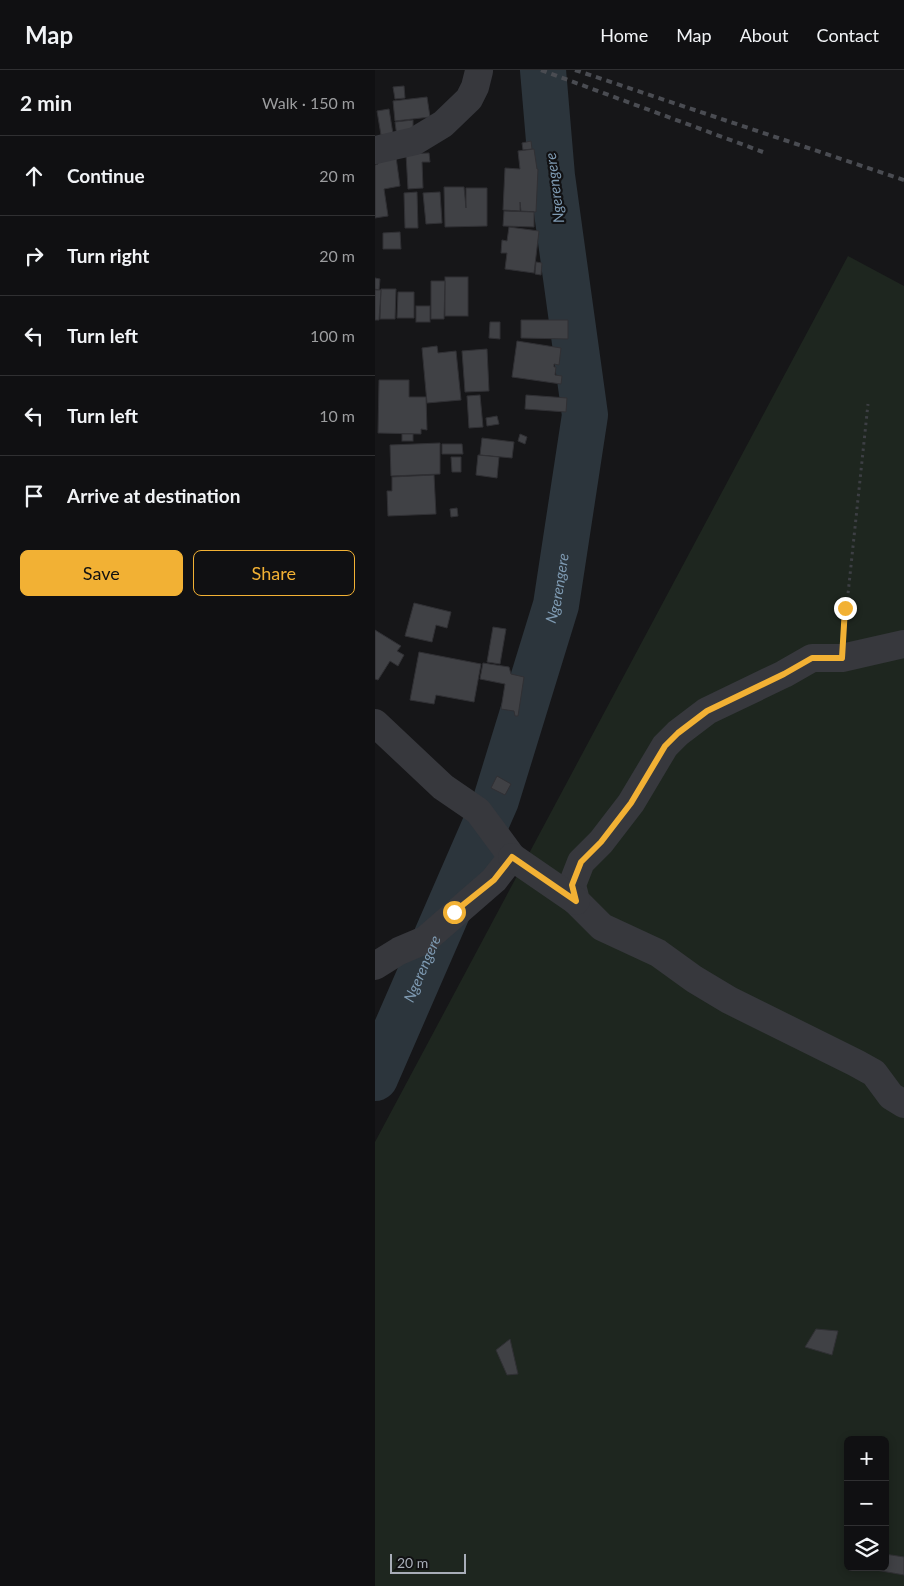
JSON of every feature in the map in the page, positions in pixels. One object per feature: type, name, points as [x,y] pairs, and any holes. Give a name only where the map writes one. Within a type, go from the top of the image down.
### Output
[{"type":"street","points":[[375,150],[415,141],[443,124],[469,99],[475,87],[479,71]]},
{"type":"street","points":[[576,901],[572,885],[581,862],[601,842],[631,803],[665,746],[678,733],[707,711],[784,674],[812,658],[842,658],[904,644]]},
{"type":"street","points":[[375,723],[443,787],[478,811],[512,857],[576,901],[602,927],[658,954],[729,1000],[874,1073],[891,1096],[904,1104]]},
{"type":"street","points":[[375,966],[399,951],[425,940],[494,880],[512,857]]},
{"type":"path","points":[[842,658],[845,608],[868,404]]},
{"type":"shaded area","points":[[848,256],[904,286],[904,1586],[375,1586],[375,1142]]},
{"type":"building","points":[[404,86],[405,98],[395,99],[393,87]]},
{"type":"building","points":[[427,97],[430,117],[395,121],[393,101]]},
{"type":"building","points":[[389,109],[393,134],[381,135],[377,111]]},
{"type":"building","points":[[413,120],[413,135],[397,137],[395,122]]},
{"type":"building","points":[[531,141],[532,149],[523,150],[522,143]]},
{"type":"building","points":[[534,149],[538,169],[536,212],[521,211],[520,202],[520,211],[503,210],[505,168],[520,169],[518,151]]},
{"type":"building","points":[[429,153],[430,162],[422,162],[423,188],[408,189],[406,154]]},
{"type":"building","points":[[396,157],[400,186],[384,189],[388,216],[375,218],[375,165],[378,164],[378,159]]},
{"type":"building","points":[[444,187],[464,187],[466,208],[466,188],[487,188],[487,226],[445,227]]},
{"type":"building","points":[[417,192],[418,228],[405,228],[404,193]]},
{"type":"building","points":[[440,192],[442,223],[426,224],[423,193]]},
{"type":"building","points":[[504,211],[534,212],[534,227],[503,226]]},
{"type":"building","points":[[509,227],[539,231],[534,273],[505,269],[507,253],[501,253],[502,240],[507,241]]},
{"type":"building","points":[[400,232],[401,249],[383,249],[383,233]]},
{"type":"building","points":[[536,262],[542,263],[541,275],[535,274]]},
{"type":"building","points":[[445,277],[468,277],[468,316],[445,316]]},
{"type":"building","points":[[375,278],[380,279],[379,290],[375,289]]},
{"type":"building","points":[[431,281],[445,281],[444,319],[431,319]]},
{"type":"building","points":[[381,289],[396,289],[395,319],[380,319]]},
{"type":"building","points":[[375,290],[381,290],[379,320],[375,320]]},
{"type":"building","points":[[398,292],[414,292],[414,318],[397,318]]},
{"type":"building","points":[[416,306],[430,306],[430,322],[416,322]]},
{"type":"building","points":[[521,320],[568,320],[568,339],[521,338]]},
{"type":"building","points":[[490,322],[500,322],[500,339],[489,338]]},
{"type":"building","points":[[517,341],[561,348],[559,365],[554,364],[554,367],[556,367],[555,375],[562,376],[561,384],[512,377]]},
{"type":"building","points":[[437,346],[438,353],[456,351],[461,400],[427,403],[422,348]]},
{"type":"building","points":[[487,349],[489,391],[465,392],[462,351]]},
{"type":"building","points":[[379,380],[409,380],[409,397],[426,397],[427,430],[421,429],[421,434],[378,433]]},
{"type":"building","points":[[480,395],[483,427],[469,428],[467,396]]},
{"type":"building","points":[[526,395],[567,398],[566,412],[525,409]]},
{"type":"building","points":[[497,416],[499,424],[487,426],[486,418]]},
{"type":"building","points":[[402,434],[413,434],[413,441],[402,441]]},
{"type":"building","points":[[520,434],[527,437],[525,444],[518,441]]},
{"type":"building","points":[[482,438],[514,442],[512,458],[480,455]]},
{"type":"building","points":[[440,443],[440,474],[391,476],[390,445]]},
{"type":"building","points":[[442,444],[462,444],[463,454],[442,454]]},
{"type":"building","points":[[478,455],[499,457],[497,478],[476,475]]},
{"type":"building","points":[[451,457],[461,457],[461,472],[452,472]]},
{"type":"building","points":[[434,475],[436,514],[388,516],[387,491],[392,491],[392,477]]},
{"type":"building","points":[[457,508],[458,516],[451,517],[450,509]]},
{"type":"building","points":[[414,603],[451,612],[447,628],[436,625],[432,642],[405,636]]},
{"type":"building","points":[[493,627],[506,629],[500,664],[487,662]]},
{"type":"building","points":[[375,630],[401,646],[397,651],[404,655],[398,666],[390,661],[378,680],[375,679]]},
{"type":"building","points":[[419,652],[481,664],[474,702],[436,695],[434,704],[410,700]]},
{"type":"building","points":[[483,663],[509,667],[511,674],[524,677],[518,716],[515,716],[514,711],[501,709],[505,684],[480,679]]},
{"type":"building","points":[[497,776],[511,784],[505,795],[491,788]]},
{"type":"building","points":[[816,1329],[838,1331],[832,1355],[805,1347]]},
{"type":"building","points":[[510,1339],[518,1374],[507,1375],[496,1350]]},
{"type":"building","points":[[889,1555],[904,1557],[904,1575],[881,1571],[889,1571]]},
{"type":"waterway","name":"Ngerengere","points":[[375,1078],[496,800],[556,605],[585,415],[552,176],[543,70]]},
{"type":"railway","points":[[541,70],[763,152]]},
{"type":"railway","points":[[575,70],[904,180]]},
{"type":"route","points":[[454,912],[494,880],[512,857],[537,872],[576,901],[572,885],[577,868],[601,842],[631,803],[665,746],[678,733],[707,711],[784,674],[812,658],[842,658],[845,608]]}]
